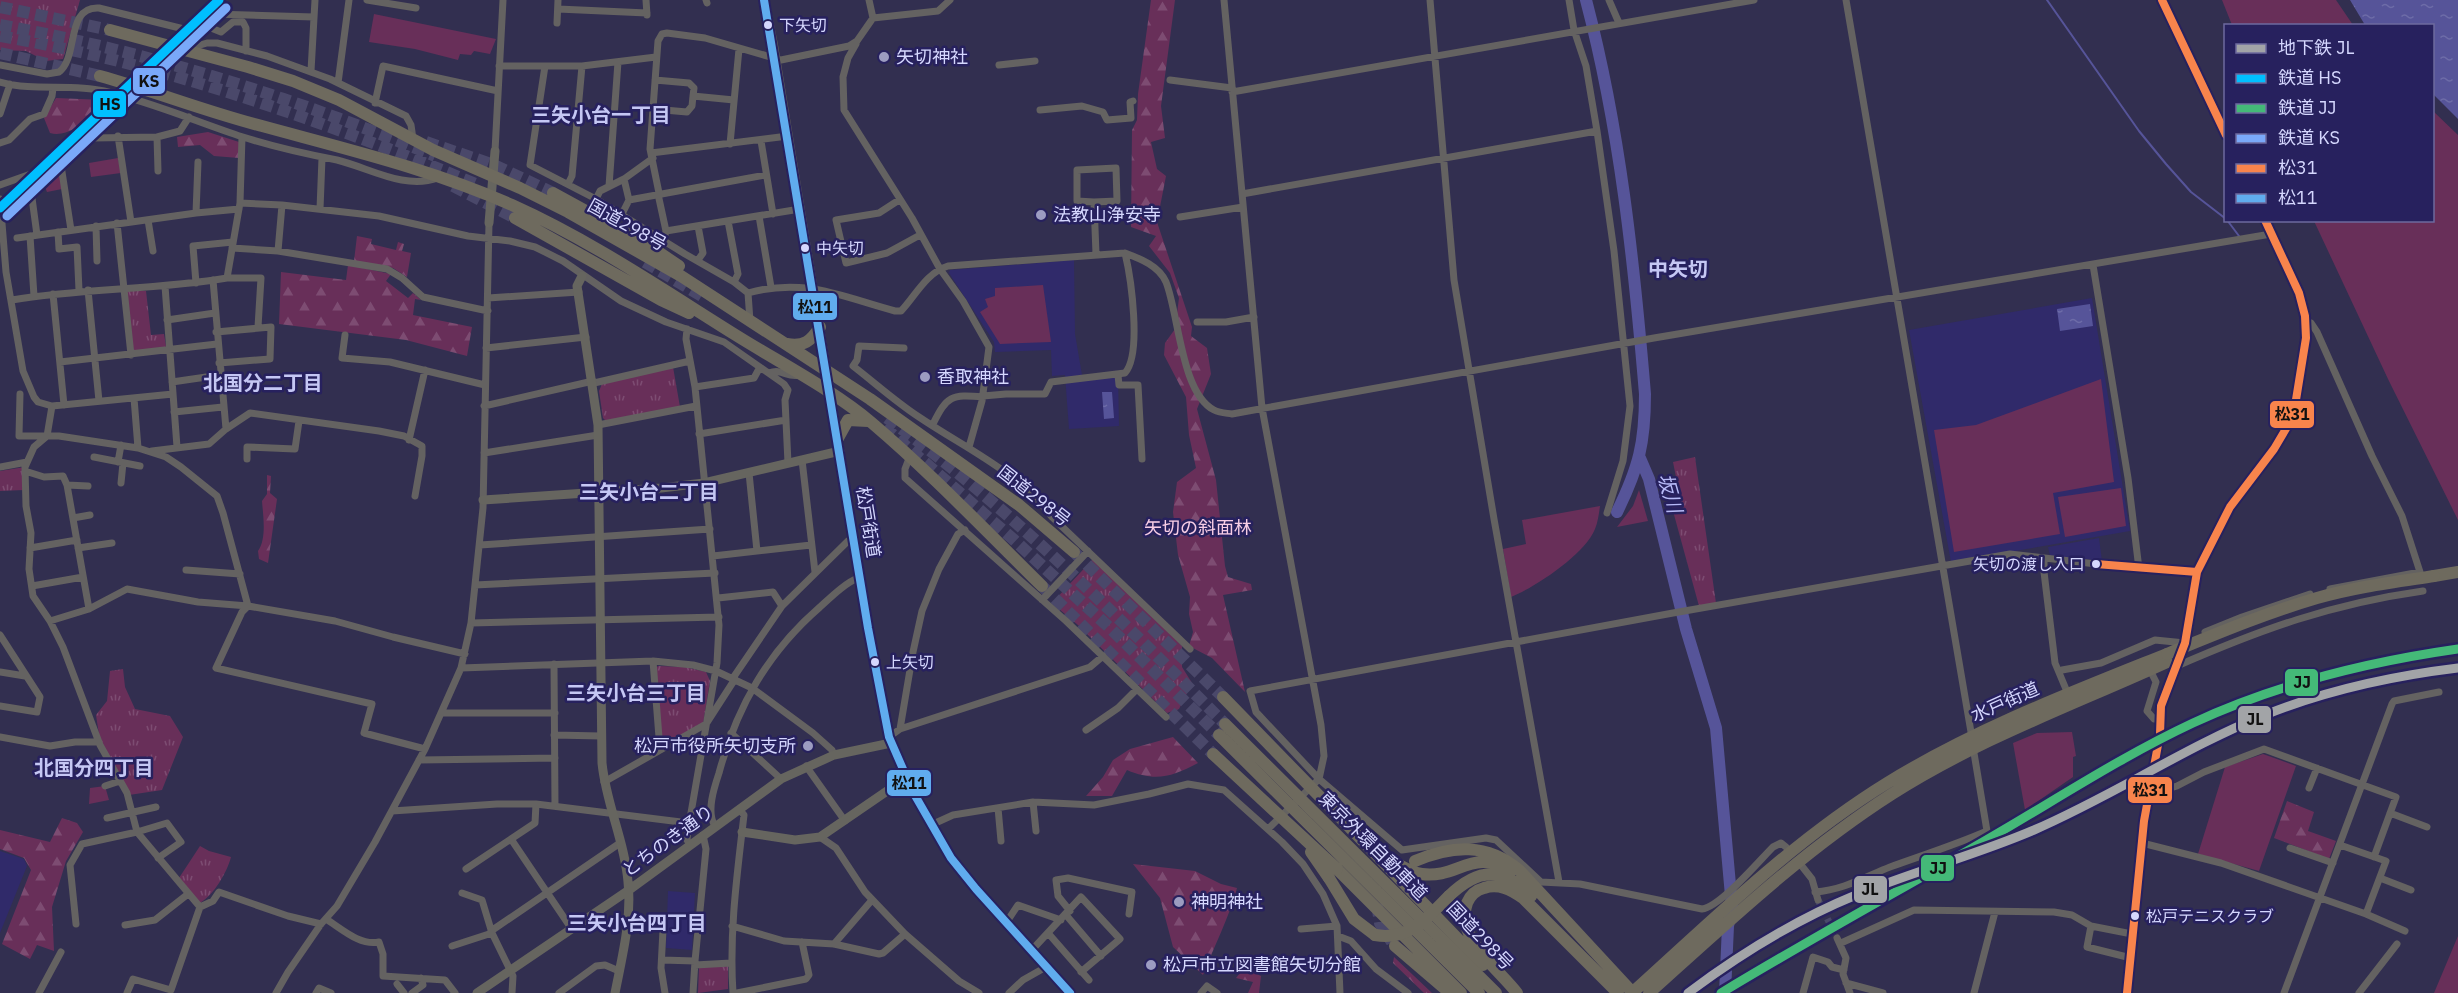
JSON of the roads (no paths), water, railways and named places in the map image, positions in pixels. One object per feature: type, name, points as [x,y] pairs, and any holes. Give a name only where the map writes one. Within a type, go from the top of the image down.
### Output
[{"type":"highway","name":"国道298号","points":[[111,30],[293,81],[339,100],[635,249],[726,305],[900,421],[1019,505],[1074,552]]},
{"type":"highway","name":"国道298号","points":[[100,76],[260,126],[327,142],[441,177],[513,206],[606,256],[801,375],[869,421],[910,456],[1042,586]]},
{"type":"highway","points":[[553,193],[648,245],[695,276],[726,305]]},
{"type":"highway","points":[[515,218],[661,300],[733,334]]},
{"type":"highway","points":[[786,344],[797,346],[809,342],[820,327]]},
{"type":"highway","points":[[838,438],[844,423],[848,420],[869,421]]},
{"type":"highway","name":"水戸街道","points":[[2434,579],[2458,572]]},
{"type":"highway","name":"水戸街道","points":[[1649,993],[1792,865],[1844,826],[1937,767],[2272,612],[2368,586],[2434,579],[2458,580]]},
{"type":"highway","name":"水戸街道","points":[[1633,993],[1737,897],[1839,815],[1887,783],[1970,738],[2068,694],[2171,660]]},
{"type":"highway","points":[[1223,697],[1314,782],[1366,842],[1392,860],[1415,873],[1437,874],[1473,862],[1484,861],[1504,866],[1525,878]]},
{"type":"highway","name":"東京外環自動車道","points":[[1479,993],[1222,729],[1496,993]]},
{"type":"highway","points":[[1213,754],[1333,874],[1461,993]]},
{"type":"highway","name":"国道298号","points":[[1366,842],[1512,993]]},
{"type":"highway","points":[[1415,861],[1450,850],[1474,849],[1504,858],[1519,870],[1633,993]]},
{"type":"highway","points":[[1333,874],[1354,919],[1375,935],[1393,936],[1411,931],[1473,877],[1488,873],[1503,875],[1523,888],[1568,942]]},
{"type":"highway","points":[[1517,993],[1479,949],[1468,931],[1465,915],[1469,899],[1488,886],[1510,890],[1523,898],[1618,993]]},
{"type":"highway","points":[[1395,945],[1450,993]]},
{"type":"main road","name":"松戸街道","points":[[764,0],[860,577],[890,740],[906,778],[931,825],[963,874],[1070,993]]},
{"type":"street","points":[[0,65],[47,74],[59,72],[66,62],[78,18],[83,12],[93,8],[195,33],[204,32],[211,28],[214,0]]},
{"type":"street","points":[[311,71],[315,0]]},
{"type":"street","points":[[338,83],[349,0]]},
{"type":"street","points":[[367,0],[416,8]]},
{"type":"street","points":[[276,993],[288,972],[342,898],[392,811],[443,713],[465,654],[471,623],[483,500],[488,240],[503,0]]},
{"type":"street","points":[[557,23],[558,0]]},
{"type":"street","points":[[558,9],[647,16],[646,0]]},
{"type":"street","points":[[869,0],[873,18],[848,58],[843,77],[844,110],[940,269],[963,301],[989,347],[983,397],[969,447]]},
{"type":"street","points":[[873,18],[938,11],[950,0]]},
{"type":"street","points":[[1224,0],[1262,408],[1321,725],[1324,756],[1314,782],[1268,829]]},
{"type":"street","points":[[1431,0],[1455,280],[1559,882]]},
{"type":"street","points":[[1569,0],[1586,66],[1597,131],[1624,343],[1629,415],[1623,461],[1607,513]]},
{"type":"street","points":[[1609,0],[1616,23]]},
{"type":"street","points":[[1170,80],[1232,90],[1754,0]]},
{"type":"street","points":[[1846,0],[1971,732]]},
{"type":"street","points":[[214,14],[314,17]]},
{"type":"street","points":[[211,28],[221,32],[233,22],[243,22],[246,28],[246,51]]},
{"type":"street","points":[[662,240],[666,231],[652,156],[656,57],[659,37],[667,33],[705,38],[781,60],[849,46],[857,41]]},
{"type":"street","points":[[184,50],[207,43],[217,43],[311,71],[406,116],[411,125],[413,139]]},
{"type":"street","points":[[730,144],[739,49]]},
{"type":"street","points":[[499,66],[582,66],[656,57]]},
{"type":"street","points":[[999,65],[1035,61]]},
{"type":"street","points":[[609,186],[618,62]]},
{"type":"street","points":[[375,103],[383,66],[498,91]]},
{"type":"street","points":[[545,66],[530,165],[622,214],[748,292],[788,286],[829,291],[856,301],[901,311],[929,278],[940,269],[978,263],[1125,253],[1152,265],[1166,282],[1192,383],[1204,403],[1215,411],[1232,414],[1624,343],[2271,234]]},
{"type":"street","points":[[568,184],[572,176],[582,66]]},
{"type":"street","points":[[653,110],[687,112],[692,106],[694,88],[689,83],[655,80]]},
{"type":"street","points":[[0,82],[32,88],[69,87],[101,90],[242,136],[353,164],[401,181],[427,182],[441,177]]},
{"type":"street","points":[[0,114],[10,84]]},
{"type":"street","points":[[0,143],[9,140],[30,118],[44,114],[53,88]]},
{"type":"street","points":[[693,96],[734,100]]},
{"type":"street","points":[[1040,110],[1082,106],[1103,112],[1107,120],[1125,119],[1131,118],[1130,102],[1133,101]]},
{"type":"street","points":[[0,185],[28,176],[93,138],[157,137],[180,131],[189,117]]},
{"type":"street","points":[[1242,194],[1597,131]]},
{"type":"street","points":[[118,136],[131,222]]},
{"type":"street","points":[[227,278],[239,206],[242,136]]},
{"type":"street","points":[[596,199],[600,191],[624,179],[652,156],[788,136]]},
{"type":"street","points":[[157,137],[158,171]]},
{"type":"street","points":[[760,141],[773,214]]},
{"type":"street","points":[[320,209],[322,158]]},
{"type":"street","points":[[60,159],[71,230]]},
{"type":"street","points":[[196,213],[198,162]]},
{"type":"street","points":[[1116,168],[1117,201],[1094,202],[1077,201],[1077,170],[1116,168]]},
{"type":"street","points":[[629,200],[765,175]]},
{"type":"street","points":[[28,176],[34,236],[34,296]]},
{"type":"street","points":[[622,214],[629,200],[624,179]]},
{"type":"street","points":[[0,199],[6,272],[23,371],[30,390],[38,402],[52,406],[173,394]]},
{"type":"street","points":[[899,200],[879,213],[837,220],[846,263],[887,253],[920,235]]},
{"type":"street","points":[[1094,202],[1096,254]]},
{"type":"street","points":[[278,251],[282,205]]},
{"type":"street","points":[[18,238],[239,206],[282,205],[387,218],[488,240],[510,241],[535,247],[555,257],[621,302],[724,342],[788,387],[785,400],[788,463]]},
{"type":"street","points":[[1180,217],[1243,207]]},
{"type":"street","points":[[666,231],[800,209]]},
{"type":"street","points":[[759,216],[771,287]]},
{"type":"street","points":[[148,220],[153,251]]},
{"type":"street","points":[[728,221],[738,274],[734,282]]},
{"type":"street","points":[[117,224],[131,355]]},
{"type":"street","points":[[96,226],[97,261]]},
{"type":"street","points":[[698,226],[703,253],[698,260]]},
{"type":"street","points":[[58,232],[59,249],[77,247],[79,290]]},
{"type":"street","points":[[196,283],[193,246],[232,245],[387,269],[402,278],[423,297],[488,311]]},
{"type":"street","points":[[933,424],[943,404],[951,397],[960,394],[983,397],[1006,394],[1045,394],[1051,382],[1125,373],[1130,365],[1134,343],[1132,286],[1125,253]]},
{"type":"street","points":[[2093,265],[2128,478],[2139,569]]},
{"type":"street","points":[[582,276],[578,282],[579,292],[598,430],[604,782],[620,843],[629,890],[628,926],[615,993]]},
{"type":"street","points":[[12,300],[79,290],[165,286],[227,278],[261,279],[258,327]]},
{"type":"street","points":[[213,280],[226,429]]},
{"type":"street","points":[[165,286],[177,447]]},
{"type":"street","points":[[88,290],[99,401]]},
{"type":"street","points":[[488,298],[579,292]]},
{"type":"street","points":[[748,292],[750,321]]},
{"type":"street","points":[[52,294],[64,405]]},
{"type":"street","points":[[167,320],[215,313]]},
{"type":"street","points":[[1197,322],[1226,322],[1254,317]]},
{"type":"street","points":[[2062,670],[2101,663],[2155,640],[2186,642],[2291,599],[2342,585],[2420,572],[2402,516],[2372,456],[2313,324],[2306,322]]},
{"type":"street","points":[[216,332],[271,327],[270,359],[219,363]]},
{"type":"street","points":[[687,329],[686,339],[694,387],[719,617],[716,671],[689,823],[687,840],[690,845]]},
{"type":"street","points":[[345,335],[342,358],[390,362],[485,385]]},
{"type":"street","points":[[486,348],[586,337]]},
{"type":"street","points":[[60,362],[217,344]]},
{"type":"street","points":[[904,348],[860,345],[857,360],[853,366],[922,419],[969,447],[1034,494],[1052,517],[1190,649]]},
{"type":"street","points":[[484,406],[690,361]]},
{"type":"street","points":[[694,387],[754,378],[760,367]]},
{"type":"street","points":[[409,440],[425,370]]},
{"type":"street","points":[[769,373],[777,370],[795,376],[801,375]]},
{"type":"street","points":[[172,382],[220,375]]},
{"type":"street","points":[[1118,375],[1119,385],[1138,385],[1142,459]]},
{"type":"street","points":[[20,394],[19,436],[47,436],[121,445],[149,451],[181,466],[217,496],[248,606]]},
{"type":"street","points":[[134,398],[138,448]]},
{"type":"street","points":[[52,406],[47,436],[34,447],[25,471],[30,548],[29,569],[33,596],[50,621],[63,647],[99,742],[127,793],[137,832],[200,907]]},
{"type":"street","points":[[484,453],[598,430],[696,406]]},
{"type":"street","points":[[174,412],[223,407]]},
{"type":"street","points":[[149,451],[209,444],[250,413],[379,431],[419,444],[422,450],[414,496]]},
{"type":"street","points":[[900,421],[922,419]]},
{"type":"street","points":[[699,434],[786,420]]},
{"type":"street","points":[[247,459],[247,447],[295,449],[299,421]]},
{"type":"street","points":[[121,445],[121,483]]},
{"type":"street","points":[[483,500],[705,483],[840,452]]},
{"type":"street","points":[[910,456],[904,469],[905,478],[1042,600],[1166,717]]},
{"type":"street","points":[[94,457],[140,466]]},
{"type":"street","points":[[802,460],[815,572]]},
{"type":"street","points":[[0,467],[27,462]]},
{"type":"street","points":[[25,471],[44,477],[63,476],[67,485],[89,609]]},
{"type":"street","points":[[749,473],[757,551]]},
{"type":"street","points":[[67,485],[88,486]]},
{"type":"street","points":[[73,518],[90,515]]},
{"type":"street","points":[[480,545],[710,529]]},
{"type":"street","points":[[900,729],[912,652],[922,611],[951,546],[958,534],[965,530]]},
{"type":"street","points":[[604,782],[706,724],[782,606],[848,541],[854,540]]},
{"type":"street","points":[[30,548],[112,543]]},
{"type":"street","points":[[713,556],[811,545]]},
{"type":"street","points":[[1042,600],[1088,550]]},
{"type":"street","points":[[1786,847],[1781,843],[1773,847],[1720,900],[1709,908],[1702,909],[1559,882],[1547,884],[1541,882],[1500,843],[1486,838],[1402,850],[1314,782],[1256,712],[1250,691],[1678,612],[2010,554],[2139,569],[2197,572],[2186,642],[2171,660],[2161,706],[2160,734]]},
{"type":"street","points":[[2044,559],[2055,663],[2068,694]]},
{"type":"street","points":[[186,570],[240,574]]},
{"type":"street","points":[[475,585],[715,573]]},
{"type":"street","points":[[32,586],[83,577]]},
{"type":"street","points":[[715,826],[711,816],[716,782],[731,733],[752,688],[792,632],[837,591],[860,577]]},
{"type":"street","points":[[50,621],[89,609],[127,589],[198,602],[248,606],[335,621],[465,654]]},
{"type":"street","points":[[2171,660],[2344,605],[2423,591]]},
{"type":"street","points":[[718,598],[773,592],[782,606]]},
{"type":"street","points":[[248,606],[242,612],[216,668],[372,704],[364,733],[425,749]]},
{"type":"street","points":[[471,623],[719,617]]},
{"type":"street","points":[[0,636],[40,697],[37,712],[0,706]]},
{"type":"street","points":[[890,740],[900,729],[1090,667],[1102,656]]},
{"type":"street","points":[[461,668],[652,661],[681,663],[716,671],[752,688],[813,733],[834,755]]},
{"type":"street","points":[[652,661],[660,750]]},
{"type":"street","points":[[554,664],[555,804]]},
{"type":"street","points":[[2150,670],[2156,682],[2147,711],[2154,718],[2160,718]]},
{"type":"street","points":[[0,672],[25,676]]},
{"type":"street","points":[[1086,730],[1118,708],[1137,689]]},
{"type":"street","points":[[2284,993],[2394,701],[2439,692]]},
{"type":"street","points":[[443,713],[555,713]]},
{"type":"street","points":[[731,733],[781,779]]},
{"type":"street","points":[[555,735],[602,736]]},
{"type":"street","points":[[0,737],[50,746],[75,742],[99,742]]},
{"type":"street","name":"とちのき通り","points":[[477,993],[629,890],[781,779],[834,755],[890,740]]},
{"type":"street","points":[[2127,993],[2148,795],[2177,786],[2204,772],[2264,749],[2396,797],[2374,857]]},
{"type":"street","points":[[1801,865],[1812,879],[1817,896],[1956,845],[1987,831],[1974,753]]},
{"type":"street","points":[[419,760],[555,758]]},
{"type":"street","points":[[806,766],[845,821]]},
{"type":"street","points":[[2309,788],[2317,768]]},
{"type":"street","points":[[742,832],[795,840],[820,837],[906,778]]},
{"type":"street","points":[[105,786],[120,781]]},
{"type":"street","points":[[931,825],[953,814],[1033,802],[1094,805],[1191,784],[1227,791],[1268,829],[1313,877],[1323,894],[1337,926],[1340,993]]},
{"type":"street","points":[[1033,802],[1036,831]]},
{"type":"street","points":[[392,811],[497,804],[555,804],[689,823]]},
{"type":"street","points":[[466,869],[535,823],[537,804]]},
{"type":"street","points":[[107,818],[156,807]]},
{"type":"street","points":[[998,808],[1001,841]]},
{"type":"street","points":[[739,809],[744,815],[732,926],[731,963],[735,993],[806,979],[809,975],[802,942]]},
{"type":"street","points":[[2390,813],[2427,827]]},
{"type":"street","points":[[76,924],[70,865],[82,844],[167,823],[181,842],[158,858]]},
{"type":"street","points":[[693,993],[706,849],[703,835]]},
{"type":"street","points":[[820,837],[836,848],[872,900],[905,934],[959,981],[980,993]]},
{"type":"street","points":[[511,839],[571,928]]},
{"type":"street","points":[[452,946],[492,932],[620,843]]},
{"type":"street","points":[[2142,843],[2221,863],[2405,930]]},
{"type":"street","points":[[2340,845],[2386,861],[2366,914]]},
{"type":"street","points":[[2290,848],[2333,863]]},
{"type":"street","points":[[1101,956],[1065,915],[1058,896],[1056,880],[1068,878],[1132,892],[1128,914]]},
{"type":"street","points":[[2380,878],[2411,890]]},
{"type":"street","points":[[127,993],[133,979],[171,990],[200,907],[213,901],[219,892],[288,916],[324,922],[370,944],[379,942],[383,954],[383,976],[445,980],[455,993]]},
{"type":"street","points":[[462,893],[482,900],[492,932],[513,976],[512,993]]},
{"type":"street","points":[[125,926],[155,920],[188,894]]},
{"type":"street","points":[[1031,951],[1081,897],[1120,939],[1081,972]]},
{"type":"street","points":[[834,944],[872,900]]},
{"type":"street","points":[[1006,922],[1018,905],[1065,915]]},
{"type":"street","points":[[1850,993],[1844,970],[1847,962],[1839,940],[1914,910],[2054,912],[2072,915],[2091,926],[2132,934]]},
{"type":"street","points":[[1974,993],[1995,912]]},
{"type":"street","points":[[732,926],[784,941],[834,944],[883,953],[905,934]]},
{"type":"street","points":[[1300,929],[1337,926]]},
{"type":"street","points":[[2091,926],[2087,947],[2131,958]]},
{"type":"street","points":[[663,930],[661,977],[666,993]]},
{"type":"street","points":[[1048,933],[1089,980]]},
{"type":"street","points":[[1338,936],[1345,936],[1376,969],[1408,993]]},
{"type":"street","points":[[2359,993],[2397,944]]},
{"type":"street","points":[[39,993],[61,952]]},
{"type":"street","points":[[1803,993],[1813,957],[1828,962],[1832,967],[1844,970]]},
{"type":"street","points":[[662,960],[731,963]]},
{"type":"street","points":[[559,993],[596,966],[605,965],[619,971]]},
{"type":"street","points":[[1009,993],[1023,980],[1046,967]]},
{"type":"street","points":[[412,993],[423,985],[420,978]]},
{"type":"street","points":[[1846,982],[1883,993]]},
{"type":"street","points":[[397,984],[404,993]]},
{"type":"street","points":[[1201,993],[1207,986],[1216,993]]},
{"type":"street","points":[[316,993],[319,988],[331,993]]},
{"type":"water","points":[[2350,0],[2458,0],[2458,119],[2434,95],[2434,24],[2364,24]]},
{"type":"water","points":[[2090,304],[2093,326],[2060,331],[2057,309]]},
{"type":"water","points":[[1102,392],[1112,392],[1114,418],[1104,419]]},
{"type":"waterway","name":"坂川","points":[[1586,0],[1617,147],[1636,295],[1645,394],[1644,427],[1636,468],[1617,512]]},
{"type":"waterway","points":[[2047,0],[2139,131],[2191,192],[2224,217]]},
{"type":"waterway","points":[[2228,222],[2239,236]]},
{"type":"waterway","name":"坂川","points":[[1640,458],[1649,479],[1686,629],[1716,728],[1732,907],[1728,926],[1725,993]]},
{"type":"tunnel","points":[[0,7],[110,30]]},
{"type":"tunnel","points":[[0,25],[111,49],[221,79],[329,115],[435,156]]},
{"type":"tunnel","points":[[0,36],[123,62],[243,97],[362,139],[478,185]]},
{"type":"tunnel","points":[[0,53],[100,76]]},
{"type":"tunnel","points":[[426,142],[494,165],[553,193]]},
{"type":"tunnel","points":[[453,186],[515,218]]},
{"type":"tunnel","points":[[645,262],[705,298]]},
{"type":"tunnel","points":[[887,418],[1020,526],[1225,724]]},
{"type":"tunnel","points":[[884,427],[1013,539],[1111,629],[1219,735]]},
{"type":"tunnel","points":[[1074,552],[1223,697]]},
{"type":"tunnel","points":[[1042,586],[1213,754]]},
{"type":"tunnel","points":[[2148,795],[2160,734]]},
{"type":"tunnel","points":[[1818,900],[1837,938]]},
{"type":"tunnel","points":[[1377,904],[1380,923],[1392,942]]},
{"type":"metro line","name":"JL","points":[[1688,993],[1748,951],[1811,915],[1878,886],[2034,830],[2206,742],[2265,715],[2312,698],[2360,685],[2458,668]]},
{"type":"rail line","name":"HS","points":[[0,208],[219,0]]},
{"type":"rail line","name":"KS","points":[[7,216],[226,8]]},
{"type":"rail line","name":"JJ","points":[[1721,993],[2110,766],[2193,723],[2257,697],[2323,676],[2458,649]]},
{"type":"place","name":"下矢切","points":[[768,25]]},
{"type":"place","name":"矢切神社","points":[[884,57]]},
{"type":"place","name":"法教山浄安寺","points":[[1041,215]]},
{"type":"place","name":"中矢切","points":[[805,248]]},
{"type":"place","name":"香取神社","points":[[925,377]]},
{"type":"place","name":"矢切の渡し入口","points":[[2096,564]]},
{"type":"place","name":"上矢切","points":[[875,662]]},
{"type":"place","name":"松戸市役所矢切支所","points":[[808,746]]},
{"type":"place","name":"神明神社","points":[[1179,902]]},
{"type":"place","name":"松戸テニスクラブ","points":[[2135,916]]},
{"type":"place","name":"松戸市立図書館矢切分館","points":[[1151,965]]},
{"type":"district","name":"三矢小台一丁目","points":[[601,115]]},
{"type":"district","name":"中矢切","points":[[1678,269]]},
{"type":"district","name":"北国分二丁目","points":[[263,383]]},
{"type":"district","name":"三矢小台二丁目","points":[[649,492]]},
{"type":"district","name":"三矢小台三丁目","points":[[636,693]]},
{"type":"district","name":"北国分四丁目","points":[[94,768]]},
{"type":"district","name":"三矢小台四丁目","points":[[637,923]]},
{"type":"park label","name":"矢切の斜面林","points":[[1198,528]]}]
